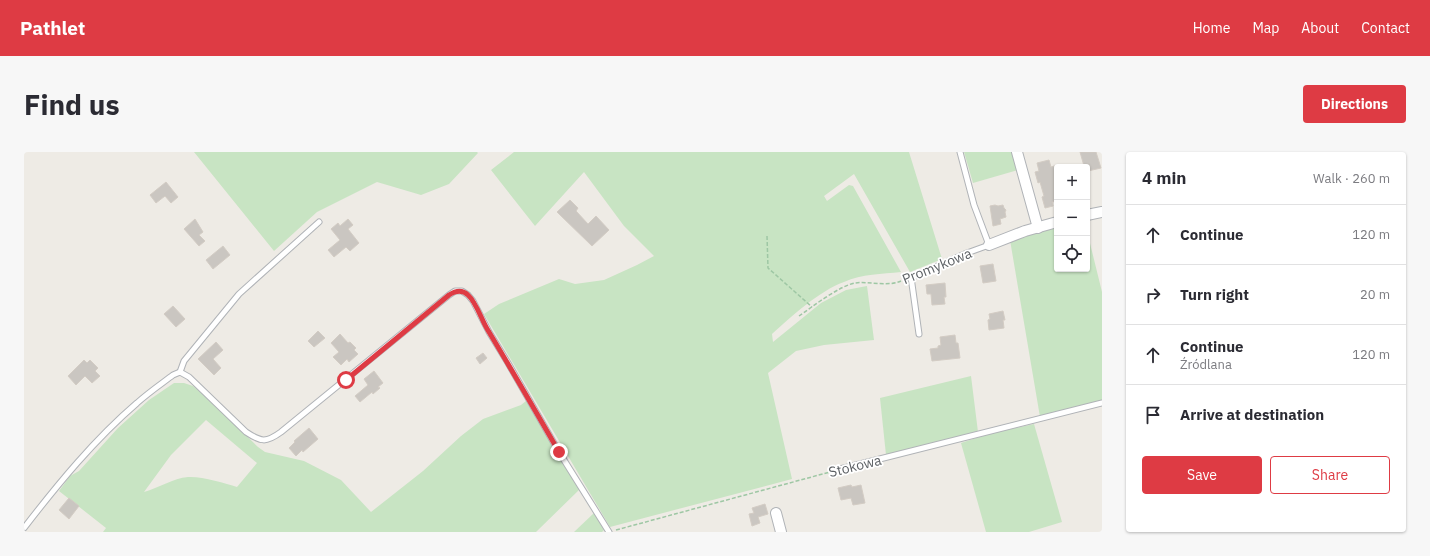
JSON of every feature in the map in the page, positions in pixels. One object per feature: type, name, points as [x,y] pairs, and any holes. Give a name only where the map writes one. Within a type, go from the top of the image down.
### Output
[{"type":"street","points":[[1017,152],[1038,228]]},
{"type":"street","points":[[1090,214],[1102,212]]},
{"type":"street","name":"Promykowa","points":[[989,245],[1025,231],[1054,223]]},
{"type":"street","points":[[776,513],[781,532]]},
{"type":"lane","points":[[960,152],[974,205],[989,245]]},
{"type":"lane","points":[[24,528],[51,492],[70,470],[116,422],[137,403],[173,375],[180,372],[184,360],[239,294],[319,222]]},
{"type":"lane","name":"Promykowa","points":[[906,278],[912,277],[989,245]]},
{"type":"lane","points":[[912,277],[919,334]]},
{"type":"lane","points":[[180,372],[190,377],[246,432],[256,438],[266,441],[281,432],[449,295],[455,291],[462,291],[468,295],[559,452],[609,532]]},
{"type":"lane","name":"Stokowa","points":[[836,470],[1102,403]]},
{"type":"path","points":[[767,236],[768,268],[812,307]]},
{"type":"path","name":"Promykowa","points":[[799,316],[820,300],[854,283],[895,284],[906,278]]},
{"type":"path","name":"Stokowa","points":[[609,532],[836,470]]},
{"type":"green space","points":[[194,152],[478,153],[449,184],[421,195],[377,182],[317,212],[274,251]]},
{"type":"green space","points":[[514,152],[909,152],[942,259],[910,272],[854,174],[824,196],[827,201],[849,185],[853,186],[901,272],[858,277],[835,286],[825,291],[806,305],[772,334],[773,342],[821,303],[846,290],[867,286],[874,340],[824,345],[796,351],[768,373],[792,479],[610,527],[484,314],[499,304],[559,279],[575,284],[604,280],[654,256],[624,226],[584,172],[535,226],[491,170]]},
{"type":"green space","points":[[964,152],[1013,152],[1018,170],[973,183]]},
{"type":"green space","points":[[1054,228],[1054,272],[1090,272],[1090,243],[1102,292],[1102,401],[1040,417],[1010,240]]},
{"type":"green space","points":[[971,376],[978,432],[886,455],[880,398]]},
{"type":"green space","points":[[174,383],[184,383],[193,386],[265,452],[304,461],[341,480],[371,512],[423,471],[461,436],[483,419],[521,405],[526,401],[580,489],[536,532],[103,532],[106,528],[59,491],[70,476],[79,471],[118,428],[149,400]],"holes":[[[206,420],[257,463],[237,487],[206,479],[188,477],[177,479],[144,492],[171,455]]]},
{"type":"green space","points":[[1034,424],[1062,522],[1029,532],[986,532],[961,443],[988,434]]},
{"type":"green space","points":[[594,513],[605,529],[602,532],[574,532]]},
{"type":"building","points":[[1080,152],[1096,152],[1101,168],[1090,171],[1090,164],[1083,164]]},
{"type":"building","points":[[1049,160],[1051,167],[1054,166],[1053,206],[1045,208],[1042,197],[1044,196],[1035,172],[1039,171],[1037,163]]},
{"type":"building","points":[[166,182],[178,197],[171,203],[165,196],[156,203],[150,195]]},
{"type":"building","points":[[570,200],[578,208],[576,211],[588,224],[596,216],[609,230],[592,246],[557,212]]},
{"type":"building","points":[[1003,205],[1006,210],[1006,217],[1000,219],[1001,224],[993,226],[990,206]]},
{"type":"building","points":[[195,219],[203,232],[199,235],[205,241],[199,246],[184,229]]},
{"type":"building","points":[[348,219],[353,225],[348,229],[359,243],[350,251],[346,247],[334,257],[328,250],[340,240],[331,229],[338,223],[340,226]]},
{"type":"building","points":[[223,246],[230,255],[213,269],[206,260]]},
{"type":"building","points":[[993,264],[996,281],[983,283],[980,266]]},
{"type":"building","points":[[945,283],[945,304],[932,305],[931,294],[927,294],[926,285]]},
{"type":"building","points":[[173,306],[185,319],[176,327],[164,314]]},
{"type":"building","points":[[1003,311],[1005,320],[1003,320],[1004,328],[989,330],[989,314]]},
{"type":"building","points":[[318,331],[325,338],[314,347],[308,341]]},
{"type":"building","points":[[340,334],[348,343],[350,342],[356,348],[354,350],[358,354],[349,362],[347,359],[341,365],[333,357],[339,352],[331,343]]},
{"type":"building","points":[[955,335],[956,343],[958,343],[960,358],[932,361],[930,349],[938,348],[938,346],[941,345],[940,337]]},
{"type":"building","points":[[216,342],[223,350],[213,359],[221,368],[214,375],[198,359]]},
{"type":"building","points":[[483,353],[487,358],[480,364],[476,358]]},
{"type":"building","points":[[84,360],[87,363],[90,360],[98,368],[95,371],[100,376],[92,383],[85,376],[76,385],[68,376]]},
{"type":"building","points":[[374,371],[383,383],[373,394],[372,392],[360,402],[355,396],[368,385],[364,379]]},
{"type":"building","points":[[309,428],[318,439],[296,456],[289,448],[295,442],[294,441]]},
{"type":"building","points":[[851,485],[852,487],[861,485],[865,503],[853,505],[851,498],[841,500],[838,488]]},
{"type":"building","points":[[69,498],[79,506],[69,519],[59,510]]},
{"type":"building","points":[[765,504],[768,514],[758,517],[760,523],[752,526],[749,514],[754,513],[752,508]]},
{"type":"route","points":[[346,380],[449,295],[455,291],[462,291],[473,301],[482,320],[559,452]]}]
